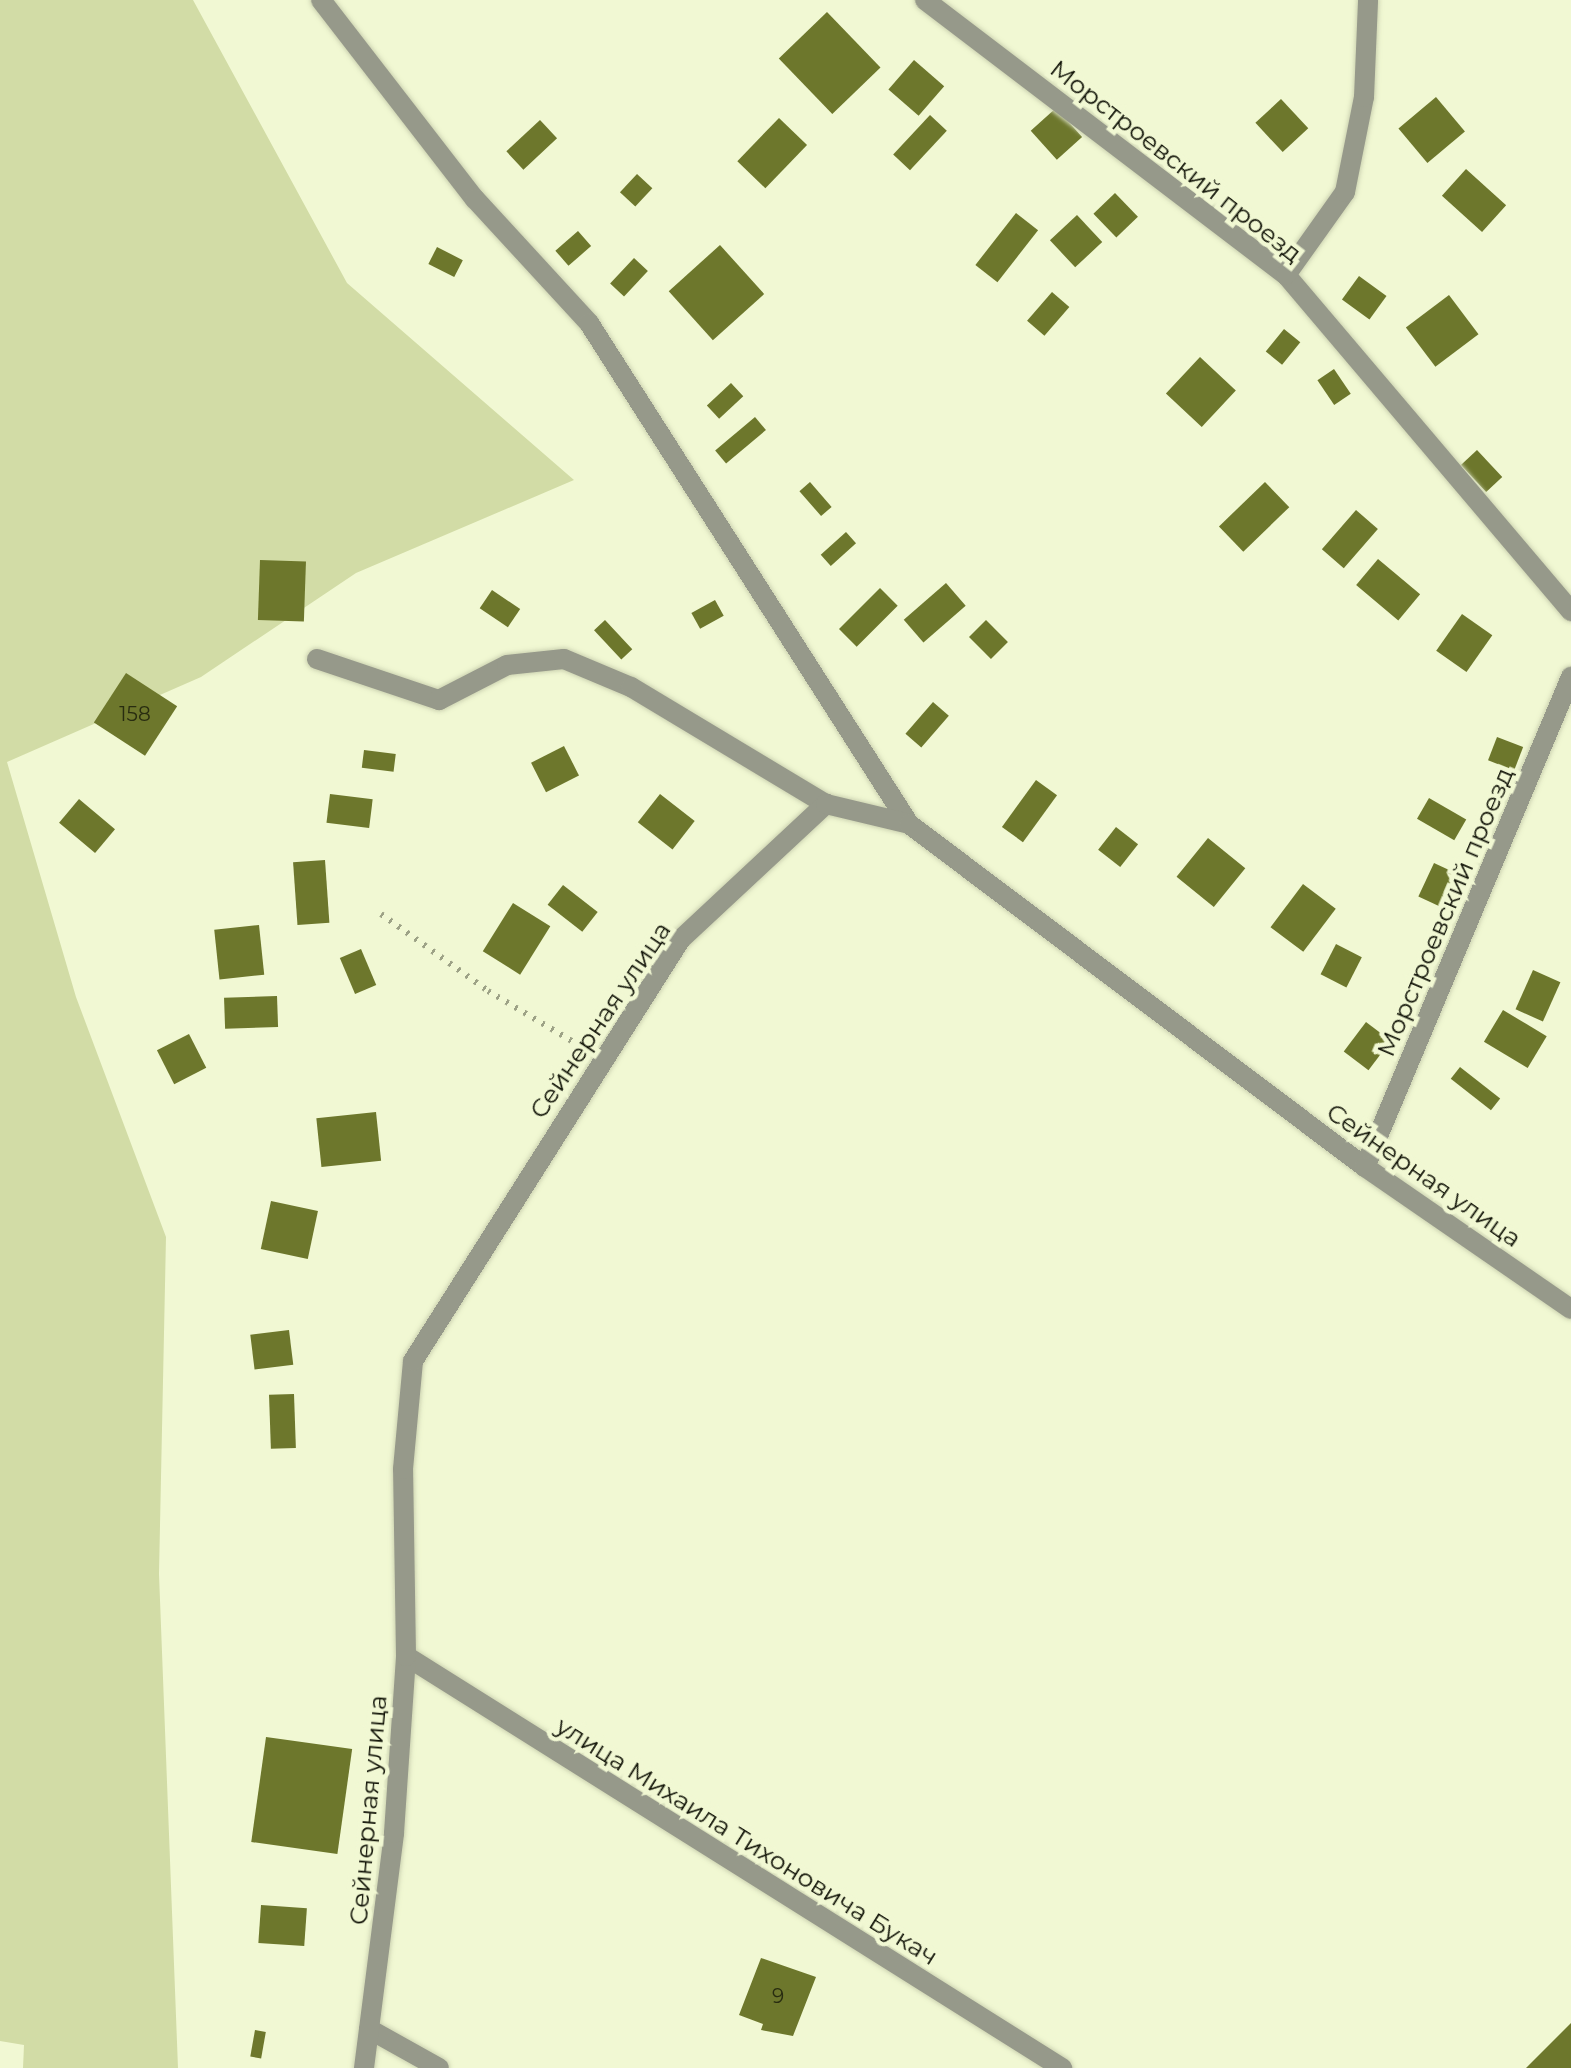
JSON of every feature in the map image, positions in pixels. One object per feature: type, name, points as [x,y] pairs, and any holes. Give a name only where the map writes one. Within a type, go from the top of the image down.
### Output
[{"type":"lane","points":[[322,0],[475,200],[589,323],[908,824]]},
{"type":"lane","name":"Морстроевский проезд","points":[[925,0],[1286,275],[1571,611]]},
{"type":"lane","points":[[1286,275],[1345,192],[1364,98],[1368,0]]},
{"type":"lane","points":[[316,659],[440,700],[507,665],[564,659],[631,687],[826,804]]},
{"type":"lane","name":"Морстроевский проезд","points":[[1365,1167],[1571,677]]},
{"type":"lane","name":"Сейнерная улица","points":[[364,2068],[394,1833],[406,1656],[403,1470],[414,1361],[600,1058],[680,940],[826,804],[908,824],[1365,1167],[1571,1309]]},
{"type":"lane","name":"улица Михаила Тихоновича Букач","points":[[406,1656],[1062,2068]]},
{"type":"lane","points":[[369,2029],[439,2068]]},
{"type":"path","points":[[381,914],[488,991],[600,1058]]},
{"type":"green space","points":[[0,0],[193,0],[347,283],[574,480],[356,573],[201,677],[7,762],[76,997],[166,1237],[159,1574],[178,2068],[23,2068],[24,2045],[0,2041]]},
{"type":"building","points":[[827,12],[880,67],[832,114],[779,59]]},
{"type":"building","points":[[914,60],[944,86],[919,116],[888,89]]},
{"type":"building","points":[[1436,97],[1465,131],[1427,163],[1398,128]]},
{"type":"building","points":[[1281,99],[1308,128],[1283,152],[1255,123]]},
{"type":"building","points":[[1056,108],[1082,137],[1057,160],[1031,131]]},
{"type":"building","points":[[930,115],[947,131],[910,170],[893,154]]},
{"type":"building","points":[[779,118],[807,145],[765,188],[737,161]]},
{"type":"building","points":[[540,120],[557,138],[523,170],[506,151]]},
{"type":"building","points":[[1466,169],[1506,205],[1482,232],[1442,196]]},
{"type":"building","points":[[637,174],[652,188],[635,207],[620,192]]},
{"type":"building","points":[[1115,193],[1138,217],[1116,238],[1093,214]]},
{"type":"building","points":[[1016,213],[1038,230],[997,282],[975,265]]},
{"type":"building","points":[[1077,215],[1102,242],[1075,267],[1050,240]]},
{"type":"building","points":[[578,231],[591,246],[568,266],[555,251]]},
{"type":"building","points":[[720,245],[764,294],[713,340],[669,291]]},
{"type":"building","points":[[437,247],[463,260],[454,277],[428,264]]},
{"type":"building","points":[[634,258],[648,271],[624,297],[610,284]]},
{"type":"building","points":[[1359,276],[1387,296],[1369,319],[1342,299]]},
{"type":"building","points":[[1052,292],[1069,307],[1044,336],[1027,321]]},
{"type":"building","points":[[1449,295],[1478,334],[1435,367],[1406,327]]},
{"type":"building","points":[[1284,329],[1300,342],[1282,365],[1266,352]]},
{"type":"building","points":[[1200,357],[1236,390],[1202,427],[1166,394]]},
{"type":"building","points":[[1334,369],[1351,394],[1334,405],[1317,380]]},
{"type":"building","points":[[731,383],[743,396],[719,419],[707,406]]},
{"type":"building","points":[[755,417],[766,430],[726,463],[715,450]]},
{"type":"building","points":[[1477,450],[1502,477],[1486,492],[1461,465]]},
{"type":"building","points":[[810,482],[832,507],[821,516],[799,491]]},
{"type":"building","points":[[1265,482],[1289,507],[1243,552],[1219,526]]},
{"type":"building","points":[[1356,510],[1378,529],[1344,568],[1322,549]]},
{"type":"building","points":[[846,532],[856,543],[831,566],[821,555]]},
{"type":"building","points":[[1378,559],[1420,594],[1398,620],[1356,585]]},
{"type":"building","points":[[260,560],[306,562],[304,622],[258,620]]},
{"type":"building","points":[[946,583],[966,606],[923,642],[904,620]]},
{"type":"building","points":[[880,588],[898,606],[857,647],[839,629]]},
{"type":"building","points":[[492,590],[520,609],[508,627],[480,608]]},
{"type":"building","points":[[715,600],[724,616],[700,629],[691,613]]},
{"type":"building","points":[[1462,614],[1492,635],[1466,672],[1436,651]]},
{"type":"building","points":[[605,620],[632,649],[621,659],[594,630]]},
{"type":"building","points":[[986,620],[1008,642],[991,659],[969,637]]},
{"type":"building","points":[[126,673],[177,706],[145,756],[94,722]]},
{"type":"building","points":[[933,702],[949,716],[921,747],[905,734]]},
{"type":"building","points":[[1497,737],[1523,747],[1514,770],[1488,760]]},
{"type":"building","points":[[564,746],[579,775],[546,792],[531,763]]},
{"type":"building","points":[[364,750],[396,754],[394,772],[362,768]]},
{"type":"building","points":[[1036,780],[1057,795],[1023,842],[1002,827]]},
{"type":"building","points":[[330,794],[373,799],[369,828],[326,823]]},
{"type":"building","points":[[660,794],[695,821],[673,849],[638,822]]},
{"type":"building","points":[[1429,798],[1466,820],[1454,840],[1417,819]]},
{"type":"building","points":[[79,799],[115,829],[95,853],[59,823]]},
{"type":"building","points":[[1116,827],[1138,844],[1120,867],[1098,850]]},
{"type":"building","points":[[1208,838],[1245,868],[1214,907],[1177,877]]},
{"type":"building","points":[[325,860],[329,923],[297,925],[293,862]]},
{"type":"building","points":[[1434,863],[1468,879],[1453,913],[1418,897]]},
{"type":"building","points":[[1303,884],[1336,909],[1303,952],[1271,927]]},
{"type":"building","points":[[563,885],[598,912],[582,932],[548,905]]},
{"type":"building","points":[[513,903],[550,926],[520,975],[483,951]]},
{"type":"building","points":[[259,925],[264,975],[219,979],[214,930]]},
{"type":"building","points":[[1336,944],[1362,957],[1346,987],[1321,974]]},
{"type":"building","points":[[361,949],[376,985],[355,994],[340,958]]},
{"type":"building","points":[[1533,970],[1560,982],[1543,1021],[1516,1009]]},
{"type":"building","points":[[277,996],[278,1027],[225,1029],[224,998]]},
{"type":"building","points":[[1503,1010],[1547,1036],[1528,1068],[1484,1042]]},
{"type":"building","points":[[1366,1022],[1391,1041],[1368,1070],[1344,1052]]},
{"type":"building","points":[[189,1034],[206,1068],[174,1084],[157,1050]]},
{"type":"building","points":[[1460,1067],[1500,1098],[1491,1110],[1451,1079]]},
{"type":"building","points":[[376,1112],[381,1161],[321,1167],[316,1118]]},
{"type":"building","points":[[271,1201],[318,1211],[308,1259],[261,1249]]},
{"type":"building","points":[[289,1330],[293,1365],[255,1369],[250,1335]]},
{"type":"building","points":[[294,1394],[296,1448],[271,1449],[269,1395]]},
{"type":"building","points":[[266,1737],[352,1749],[337,1854],[251,1842]]},
{"type":"building","points":[[261,1905],[307,1908],[304,1946],[258,1943]]},
{"type":"building","points":[[761,1958],[816,1977],[793,2036],[761,2030],[763,2024],[739,2015]]},
{"type":"building","points":[[1571,2023],[1571,2068],[1526,2068]]},
{"type":"building","points":[[255,2030],[266,2032],[261,2058],[250,2057]]}]
